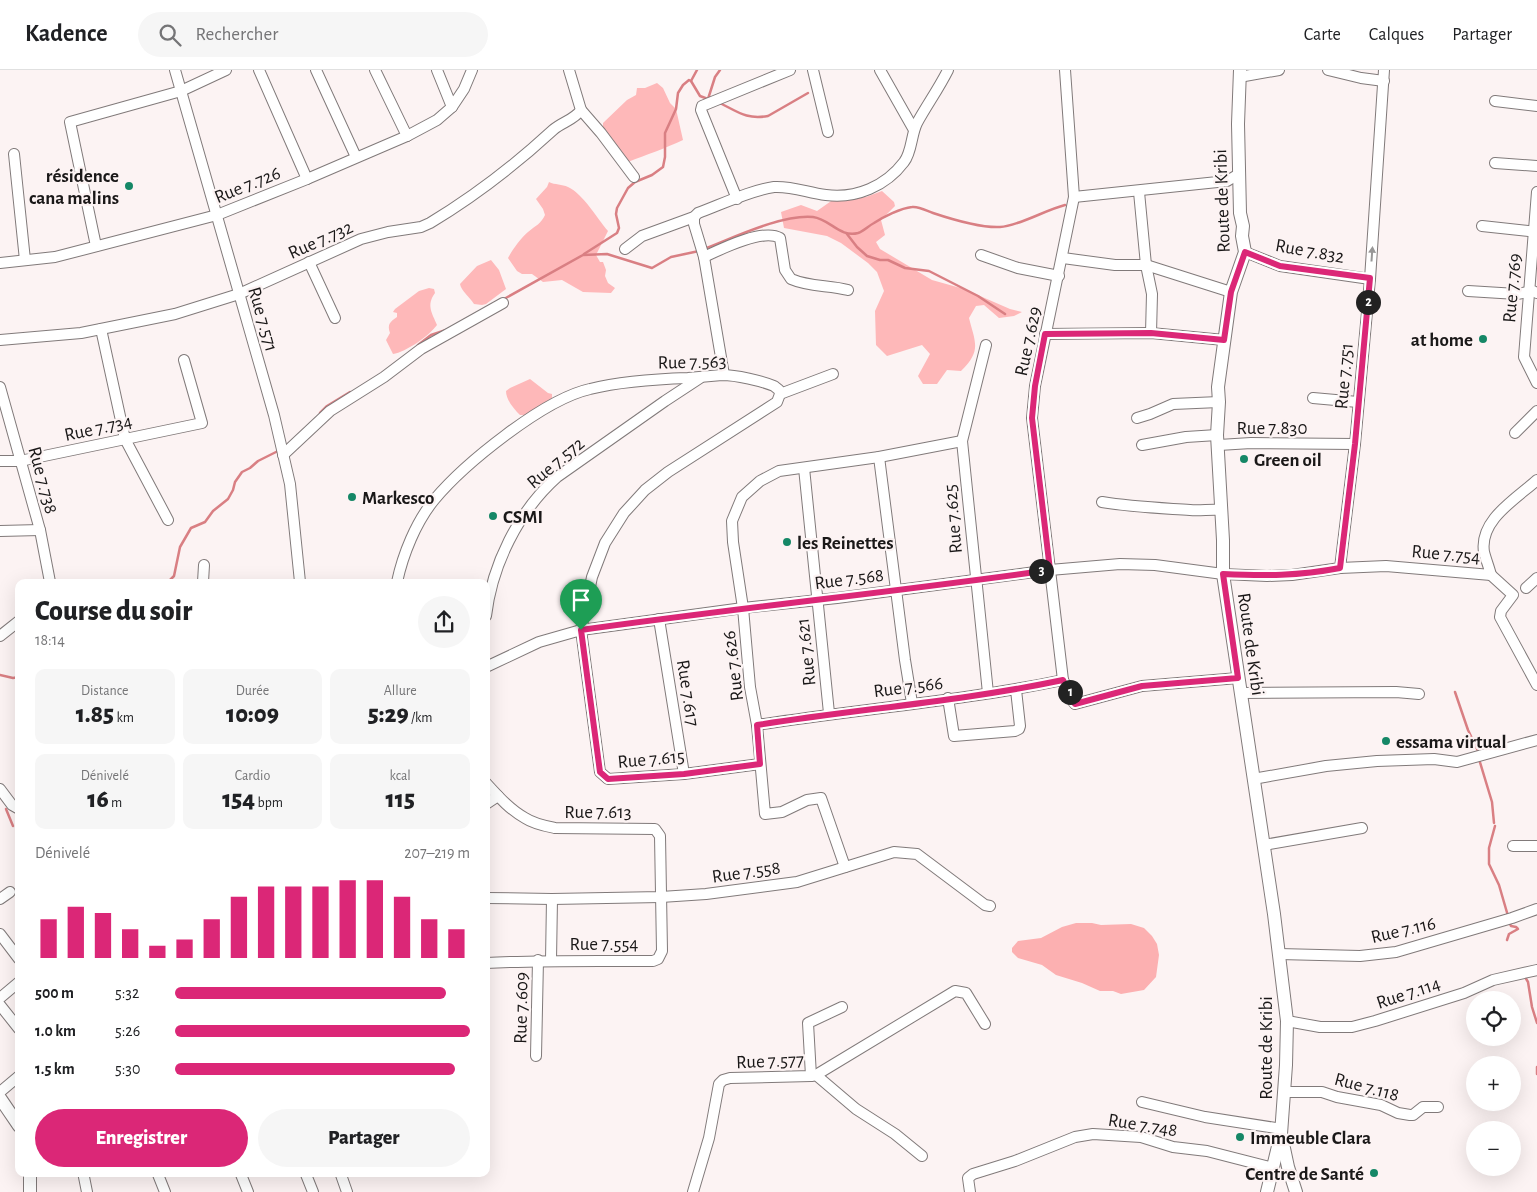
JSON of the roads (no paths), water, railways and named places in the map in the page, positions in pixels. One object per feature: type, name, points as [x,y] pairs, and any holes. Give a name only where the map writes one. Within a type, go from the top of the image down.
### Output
[{"type":"main road","name":"Route de Kribi","points":[[1240,73],[1238,124],[1240,213],[1245,252],[1231,292],[1224,340],[1218,387],[1218,440],[1223,574],[1264,845],[1287,1021],[1282,1132],[1268,1192]]},
{"type":"main road","points":[[0,1098],[15,1120]]},
{"type":"main road","points":[[1282,1132],[1288,1167],[1296,1192]]},
{"type":"main road","points":[[30,1177],[30,1192]]},
{"type":"street","name":"Rue 7.571","points":[[175,70],[284,455],[290,484],[300,579]]},
{"type":"street","points":[[96,246],[70,122],[181,91],[226,70]]},
{"type":"street","points":[[259,70],[307,179]]},
{"type":"street","points":[[316,70],[356,157]]},
{"type":"street","points":[[375,70],[407,136]]},
{"type":"street","points":[[437,70],[452,107]]},
{"type":"street","name":"Rue 7.726","points":[[0,263],[55,257],[217,215],[307,179],[407,136],[436,120],[452,107],[464,89],[472,70]]},
{"type":"street","points":[[568,70],[581,110],[634,177]]},
{"type":"street","points":[[737,199],[701,110],[702,106],[790,70]]},
{"type":"street","points":[[813,70],[828,132]]},
{"type":"street","points":[[880,70],[914,130]]},
{"type":"street","points":[[625,249],[642,236],[694,217],[698,213],[772,188],[791,187],[827,195],[861,193],[892,176],[905,160],[914,130],[948,70]]},
{"type":"street","name":"Rue 7.629","points":[[1066,70],[1074,197],[1063,258],[1035,386],[1032,418],[1063,680],[1075,704],[1142,686],[1238,678]]},
{"type":"street","points":[[1240,73],[1280,70]]},
{"type":"street","points":[[1328,70],[1360,78],[1384,81]]},
{"type":"street","name":"Rue 7.751","points":[[1340,568],[1355,444],[1370,278],[1384,70]]},
{"type":"street","points":[[1495,102],[1537,106]]},
{"type":"street","name":"Rue 7.732","points":[[0,340],[82,333],[175,314],[239,294],[361,239],[388,232],[421,227],[430,223],[504,173],[538,146],[555,128],[576,116],[581,110]]},
{"type":"street","points":[[14,154],[26,260]]},
{"type":"street","points":[[1495,163],[1537,166]]},
{"type":"street","points":[[1074,197],[1228,182],[1239,174]]},
{"type":"street","points":[[1139,192],[1146,265],[1152,294],[1151,333]]},
{"type":"street","name":"Rue 7.769","points":[[1537,192],[1533,293],[1524,357],[1537,382]]},
{"type":"street","points":[[694,217],[694,224],[702,251],[724,375]]},
{"type":"street","points":[[1482,226],[1535,232]]},
{"type":"street","points":[[702,251],[727,246],[763,235],[772,235],[780,238],[785,270],[787,276],[791,279],[824,287],[848,290]]},
{"type":"street","name":"Rue 7.832","points":[[1245,252],[1280,266],[1370,278]]},
{"type":"street","points":[[981,255],[1018,268],[1059,276]]},
{"type":"street","points":[[1063,258],[1115,265],[1146,265],[1231,292]]},
{"type":"street","points":[[309,262],[335,318]]},
{"type":"street","points":[[1468,292],[1533,293]]},
{"type":"street","points":[[284,455],[330,411],[384,377],[420,349],[503,303]]},
{"type":"street","points":[[101,329],[125,439],[168,520]]},
{"type":"street","points":[[1045,334],[1151,333],[1224,340]]},
{"type":"street","name":"Rue 7.625","points":[[986,345],[962,441],[988,693]]},
{"type":"street","name":"Rue 7.734","points":[[0,461],[20,461],[202,423],[184,360]]},
{"type":"street","points":[[581,630],[592,577],[605,543],[624,513],[645,490],[668,472],[777,402],[780,394],[832,374]]},
{"type":"street","name":"Rue 7.563","points":[[397,579],[405,554],[420,522],[433,501],[455,478],[494,445],[564,398],[589,389],[651,379],[724,375],[768,384],[779,390],[780,394]]},
{"type":"street","name":"Rue 7.572","points":[[490,593],[492,582],[506,546],[544,489],[558,477],[702,377]]},
{"type":"street","name":"Rue 7.738","points":[[0,387],[40,530],[49,579]]},
{"type":"street","points":[[1313,398],[1358,402]]},
{"type":"street","points":[[1137,418],[1173,404],[1219,402]]},
{"type":"street","points":[[1514,433],[1537,411]]},
{"type":"street","name":"Rue 7.830","points":[[1142,445],[1186,436],[1251,443],[1355,444]]},
{"type":"street","name":"Rue 7.626","points":[[845,867],[821,798],[807,800],[782,812],[766,814],[732,521],[742,497],[760,481],[779,471],[879,457],[962,441]]},
{"type":"street","points":[[879,457],[912,703]]},
{"type":"street","name":"Rue 7.621","points":[[804,468],[829,713]]},
{"type":"street","name":"Rue 7.754","points":[[1340,568],[1386,566],[1491,575],[1484,552],[1486,530],[1495,517],[1537,480]]},
{"type":"street","points":[[1102,502],[1127,506],[1222,510]]},
{"type":"street","points":[[0,531],[40,530]]},
{"type":"street","name":"Rue 7.568","points":[[490,665],[539,642],[581,630],[742,608],[1050,570],[1120,564],[1175,566],[1223,574]]},
{"type":"street","points":[[203,579],[204,566]]},
{"type":"street","points":[[1223,574],[1292,575],[1340,568]]},
{"type":"street","points":[[1491,575],[1513,595],[1501,612],[1500,617],[1537,685]]},
{"type":"street","points":[[1526,588],[1537,578]]},
{"type":"street","name":"Rue 7.617","points":[[659,619],[684,774]]},
{"type":"street","points":[[0,636],[15,624]]},
{"type":"street","name":"Rue 7.615","points":[[581,630],[600,772],[608,779],[684,774],[760,764]]},
{"type":"street","name":"Rue 7.566","points":[[757,725],[829,713],[1016,690],[1063,680]]},
{"type":"street","points":[[948,698],[954,736],[1015,731],[1020,726],[1016,690]]},
{"type":"street","points":[[1240,693],[1396,692],[1419,694]]},
{"type":"street","points":[[1253,779],[1326,766],[1377,761],[1434,759],[1457,762],[1537,740]]},
{"type":"street","name":"Rue 7.613","points":[[490,787],[525,818],[555,828],[655,829],[660,836],[661,897]]},
{"type":"street","points":[[0,789],[15,807]]},
{"type":"street","points":[[490,801],[498,796]]},
{"type":"street","points":[[1264,845],[1362,828]]},
{"type":"street","points":[[1513,846],[1537,846]]},
{"type":"street","name":"Rue 7.558","points":[[490,898],[661,897],[706,894],[796,882],[894,852],[917,854],[990,906]]},
{"type":"street","points":[[0,899],[10,892]]},
{"type":"street","name":"Rue 7.554","points":[[490,963],[538,960],[590,962],[653,961],[658,959],[662,951],[661,897]]},
{"type":"street","name":"Rue 7.609","points":[[551,960],[552,899]]},
{"type":"street","name":"Rue 7.116","points":[[1279,954],[1360,956],[1396,952],[1534,910]]},
{"type":"street","points":[[0,934],[15,954]]},
{"type":"street","name":"Rue 7.609","points":[[536,1056],[538,960]]},
{"type":"street","name":"Rue 7.114","points":[[1287,1021],[1320,1028],[1352,1027],[1464,993],[1493,980],[1537,970]]},
{"type":"street","points":[[0,998],[15,985]]},
{"type":"street","name":"Rue 7.577","points":[[693,1192],[709,1138],[719,1084],[723,1080],[730,1078],[814,1076],[955,991],[966,993],[986,1024]]},
{"type":"street","points":[[0,1005],[15,1024]]},
{"type":"street","points":[[842,1007],[808,1023],[814,1076],[856,1109],[895,1134],[922,1156]]},
{"type":"street","points":[[0,1092],[15,1079]]},
{"type":"street","name":"Rue 7.118","points":[[1285,1092],[1322,1092],[1337,1097],[1381,1105],[1398,1113],[1410,1115],[1413,1115],[1423,1107],[1438,1107]]},
{"type":"street","points":[[1142,1102],[1282,1132]]},
{"type":"street","name":"Rue 7.748","points":[[970,1192],[968,1178],[973,1174],[1015,1161],[1084,1135],[1136,1137],[1173,1147],[1207,1151],[1273,1168]]},
{"type":"street","points":[[83,1177],[87,1192]]},
{"type":"street","points":[[159,1177],[165,1192]]},
{"type":"street","points":[[242,1177],[248,1192]]},
{"type":"street","points":[[307,1177],[312,1192]]},
{"type":"street","points":[[342,1177],[347,1192]]},
{"type":"waterway","points":[[584,254],[617,233],[619,228],[616,214],[617,208],[628,188],[635,182],[652,175],[663,167],[665,133],[676,109],[678,93],[683,85],[689,80],[691,81],[697,70]]},
{"type":"waterway","points":[[708,99],[715,77],[720,70]]},
{"type":"waterway","points":[[691,81],[700,96],[708,99]]},
{"type":"waterway","points":[[720,103],[748,116],[761,117],[768,116],[808,93]]},
{"type":"waterway","points":[[704,249],[773,223],[801,217],[819,218],[840,231],[852,234],[860,232],[892,213],[912,207],[966,223],[1000,227],[1015,224],[1065,205]]},
{"type":"waterway","points":[[847,234],[867,256],[888,260],[905,268],[929,271],[978,296],[1005,314]]},
{"type":"waterway","points":[[504,299],[583,255],[607,254],[652,268],[671,257],[699,251]]},
{"type":"waterway","points":[[418,345],[431,335],[446,330]]},
{"type":"waterway","points":[[320,413],[327,406],[350,392]]},
{"type":"waterway","points":[[171,579],[174,576],[180,547],[191,528],[205,522],[213,511],[228,499],[235,482],[242,472],[258,461],[280,450]]},
{"type":"waterway","points":[[0,675],[15,678]]},
{"type":"waterway","points":[[1455,692],[1468,730],[1479,753]]},
{"type":"waterway","points":[[1479,759],[1492,802],[1494,823]]},
{"type":"waterway","points":[[6,809],[13,826]]},
{"type":"waterway","points":[[1495,826],[1489,848],[1489,864],[1499,885],[1508,916]]},
{"type":"waterway","points":[[1507,940],[1509,934],[1518,929],[1511,926],[1509,922]]},
{"type":"waterway","points":[[1525,977],[1528,982],[1537,1023]]},
{"type":"waterway","points":[[1537,1067],[1537,1074]]},
{"type":"place","name":"résidence cana malins","points":[[129,186]]},
{"type":"place","name":"at home","points":[[1483,339]]},
{"type":"place","name":"Green oil","points":[[1244,459]]},
{"type":"place","name":"Markesco","points":[[352,497]]},
{"type":"place","name":"CSMI","points":[[493,516]]},
{"type":"place","name":"les Reinettes","points":[[787,542]]},
{"type":"place","name":"essama virtual","points":[[1386,741]]},
{"type":"place","name":"Immeuble Clara","points":[[1240,1137]]},
{"type":"place","name":"Centre de Santé","points":[[1374,1173]]}]
